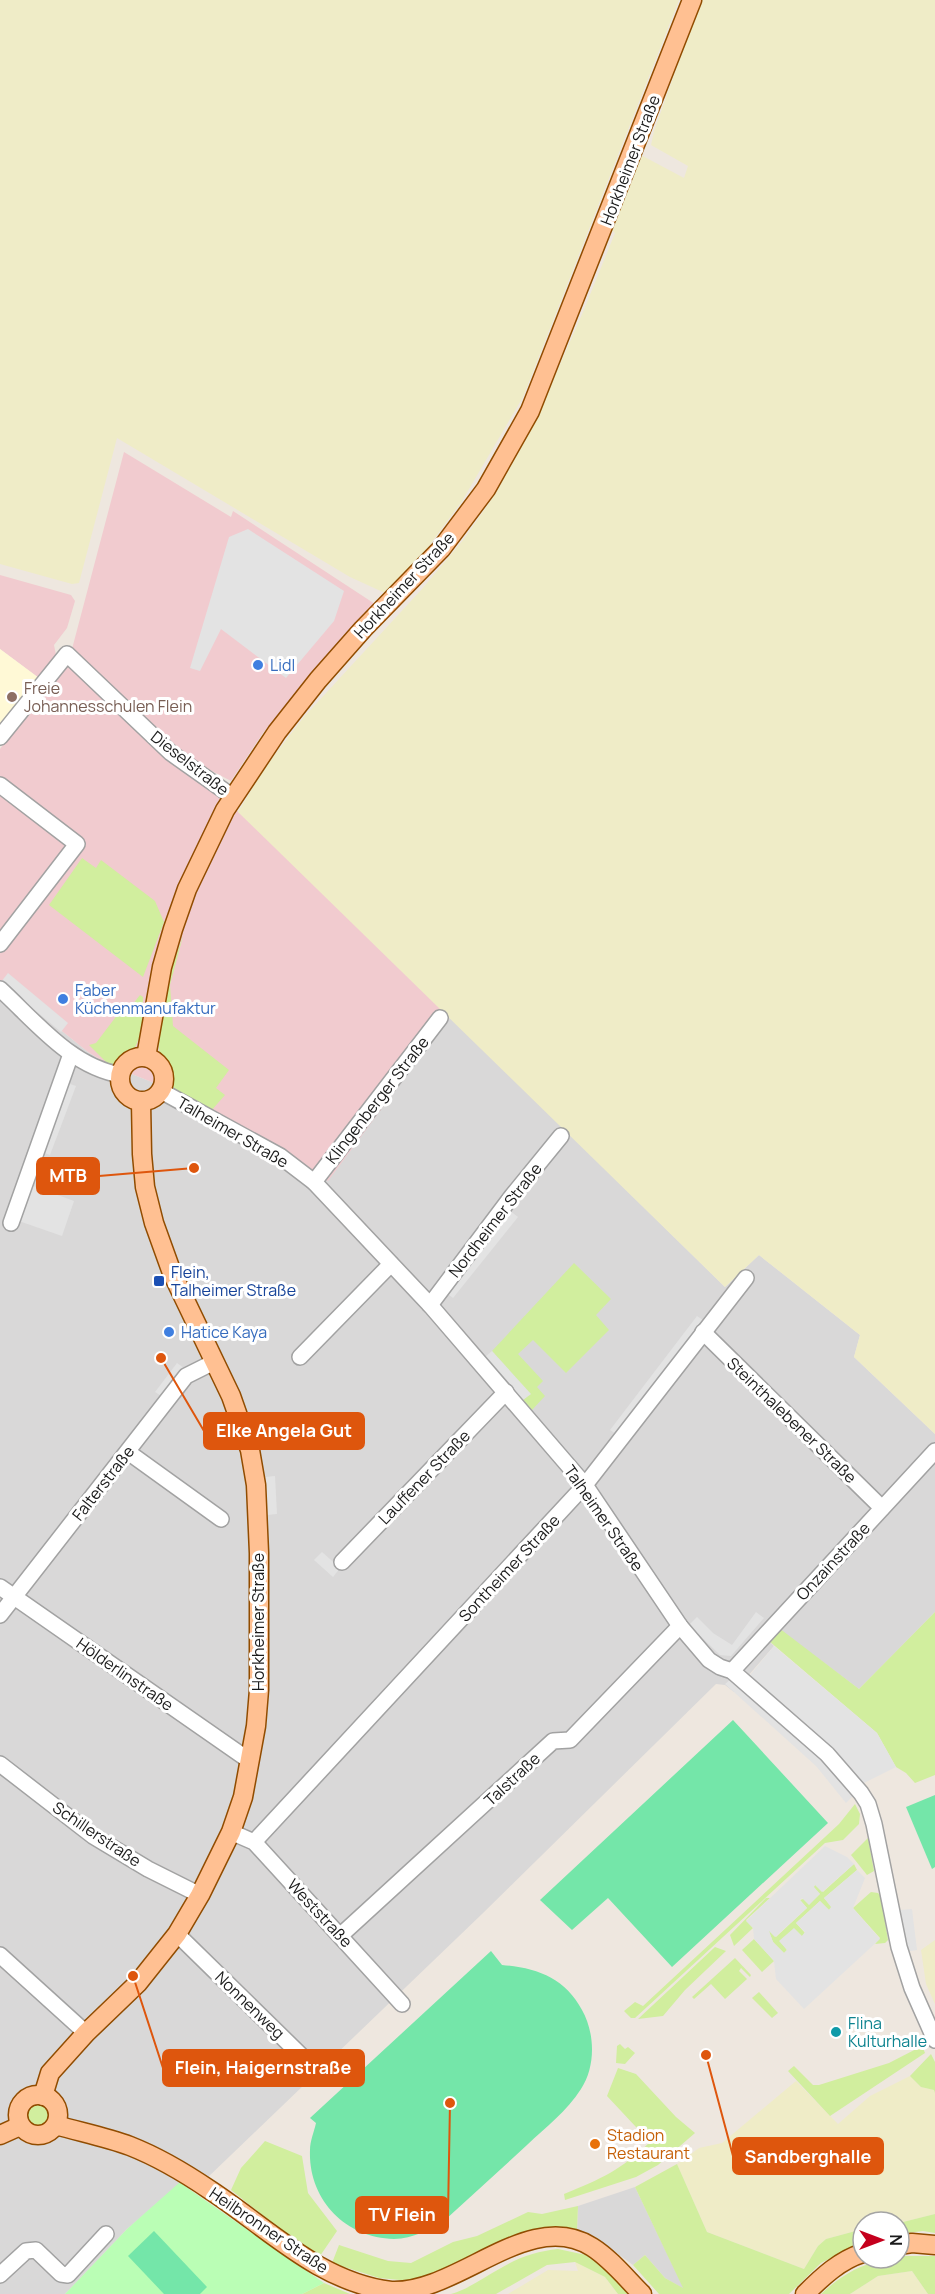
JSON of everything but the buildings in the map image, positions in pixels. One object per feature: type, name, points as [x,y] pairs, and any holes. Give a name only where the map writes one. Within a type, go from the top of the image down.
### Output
[{"type":"main road","name":"Horkheimer Straße","points":[[146,1058],[162,967],[173,928],[204,851],[233,797],[277,732],[318,680],[363,629],[441,549],[486,489],[530,411],[692,0]]},
{"type":"main road","points":[[139,1058],[146,1058],[158,1064],[163,1070],[164,1084],[153,1099],[141,1102],[128,1096],[123,1090],[121,1075],[127,1064],[139,1058]]},
{"type":"main road","name":"Horkheimer Straße","points":[[43,2096],[50,2073],[86,2033],[138,1983],[177,1935],[231,1832],[243,1797],[256,1726],[259,1690],[259,1553],[256,1485],[250,1450],[231,1396],[172,1273],[154,1223],[145,1187],[141,1102]]},
{"type":"main road","points":[[33,2096],[43,2096],[53,2102],[56,2107],[58,2119],[56,2125],[49,2133],[38,2136],[28,2133],[20,2126],[17,2116],[20,2105],[33,2096]]},
{"type":"main road","name":"Heilbronner Straße","points":[[56,2125],[130,2146],[162,2161],[211,2190],[318,2267],[350,2282],[392,2292],[411,2292],[446,2283],[518,2245],[547,2238],[569,2239],[591,2246],[642,2294]]},
{"type":"main road","points":[[0,2135],[20,2126]]},
{"type":"main road","points":[[911,2242],[935,2245]]},
{"type":"main road","points":[[805,2294],[825,2274],[851,2260]]},
{"type":"street","name":"Dieselstraße","points":[[0,737],[67,654],[171,753],[233,797]]},
{"type":"street","points":[[0,785],[77,844],[0,944]]},
{"type":"street","points":[[0,989],[71,1054],[104,1071],[121,1075]]},
{"type":"street","name":"Klingenberger Straße","points":[[314,1182],[440,1018]]},
{"type":"street","points":[[11,1223],[71,1054]]},
{"type":"street","name":"Talheimer Straße","points":[[161,1091],[280,1156],[314,1182],[430,1305],[585,1485],[680,1626],[709,1660],[732,1671],[827,1754],[868,1804],[902,1956],[912,1988],[935,2040]]},
{"type":"street","name":"Nordheimer Straße","points":[[430,1305],[512,1196],[561,1136]]},
{"type":"street","points":[[300,1357],[391,1264]]},
{"type":"street","name":"Sontheimer Straße","points":[[254,1842],[585,1485],[746,1278]]},
{"type":"street","name":"Steinthalebener Straße","points":[[703,1332],[882,1508]]},
{"type":"street","name":"Falterstraße","points":[[0,1616],[186,1376],[214,1362]]},
{"type":"street","name":"Lauffener Straße","points":[[342,1562],[506,1392]]},
{"type":"street","name":"Onzainstraße","points":[[732,1671],[935,1451]]},
{"type":"street","points":[[128,1452],[221,1519]]},
{"type":"street","name":"Hölderlinstraße","points":[[0,1587],[250,1761]]},
{"type":"street","name":"Talstraße","points":[[341,1935],[553,1741],[570,1740],[680,1626]]},
{"type":"street","name":"Schillerstraße","points":[[0,1764],[93,1836],[148,1869],[200,1895]]},
{"type":"street","name":"Weststraße","points":[[231,1832],[254,1842],[402,2004]]},
{"type":"street","name":"Nonnenweg","points":[[177,1935],[322,2076]]},
{"type":"street","points":[[0,1955],[86,2033]]},
{"type":"street","points":[[0,2275],[27,2251],[36,2250],[61,2274],[68,2275],[106,2234]]},
{"type":"shaded area","points":[[0,0],[679,0],[523,397],[462,501],[426,550],[385,593],[350,577],[117,438],[79,583],[72,584],[0,564]]},
{"type":"shaded area","points":[[701,0],[935,0],[935,1434],[854,1357],[860,1335],[759,1255],[725,1287],[238,812],[264,769],[303,718],[422,589],[464,539],[496,493],[533,426],[583,312],[615,233],[611,230],[639,154],[684,178],[688,166],[651,145]]},
{"type":"shaded area","points":[[124,452],[231,517],[233,511],[375,604],[263,733],[231,781],[178,753],[450,1017],[328,1181],[282,1151],[172,1090],[109,1065],[88,1052],[0,981],[0,749],[72,649]]},
{"type":"shaded area","points":[[248,529],[344,591],[334,621],[286,678],[221,629],[200,671],[190,668],[229,537]]},
{"type":"shaded area","points":[[0,575],[71,595],[75,601],[67,628],[54,645],[56,655],[39,678],[0,649]]},
{"type":"shaded area","name":"Freie Johannesschulen Flein","points":[[0,649],[39,678],[5,722],[0,725]]},
{"type":"shaded area","points":[[8,973],[68,1023],[61,1032],[1,982]]},
{"type":"shaded area","points":[[0,981],[88,1052],[109,1065],[172,1090],[282,1151],[328,1180],[450,1017],[725,1287],[759,1255],[860,1335],[854,1357],[935,1434],[935,1612],[859,1689],[779,1629],[769,1641],[774,1646],[734,1692],[725,1685],[716,1684],[482,1914],[205,2180],[189,2189],[181,2183],[127,2229],[65,2294],[0,2294]]},
{"type":"shaded area","points":[[67,1083],[76,1086],[50,1155],[42,1152]]},
{"type":"shaded area","points":[[28,1184],[74,1201],[62,1236],[16,1220]]},
{"type":"shaded area","points":[[509,1210],[518,1217],[453,1298],[444,1291]]},
{"type":"shaded area","points":[[697,1316],[703,1320],[616,1434],[610,1430]]},
{"type":"shaded area","points":[[492,1351],[531,1394],[523,1400],[485,1357]]},
{"type":"shaded area","points":[[177,1363],[184,1368],[163,1397],[155,1392]]},
{"type":"shaded area","points":[[275,1476],[277,1514],[267,1515],[265,1477]]},
{"type":"shaded area","points":[[322,1552],[340,1568],[333,1577],[314,1560]]},
{"type":"shaded area","points":[[756,1612],[764,1618],[731,1656],[720,1655],[689,1625],[697,1617],[713,1633],[732,1645]]},
{"type":"shaded area","points":[[774,1646],[877,1733],[896,1767],[862,1784],[750,1675]]},
{"type":"shaded area","points":[[731,1679],[822,1759],[854,1795],[846,1803],[816,1766],[725,1684]]},
{"type":"shaded area","points":[[825,1846],[847,1857],[854,1864],[822,1892],[815,1885],[814,1887],[820,1894],[809,1905],[802,1898],[800,1900],[807,1908],[775,1937],[769,1931],[773,1942],[784,1953],[787,1950],[779,1941],[794,1928],[802,1936],[805,1932],[796,1923],[820,1901],[829,1910],[831,1907],[824,1898],[857,1870],[865,1878],[853,1908],[880,1939],[804,2009],[776,1979],[774,1961],[754,1939],[753,1928],[746,1921]]},
{"type":"shaded area","points":[[912,1909],[917,1950],[905,1952],[900,1910]]},
{"type":"shaded area","points":[[935,1940],[935,2004],[926,1984],[921,1950]]},
{"type":"shaded area","points":[[910,2076],[921,2087],[934,2090],[935,2214],[911,2220],[911,2210],[851,2210],[851,2232],[826,2239],[818,2246],[804,2269],[707,2232],[677,2164],[699,2148],[722,2143],[796,2081],[838,2124],[870,2096]]},
{"type":"shaded area","points":[[635,2187],[684,2289],[665,2278],[645,2255],[633,2265],[595,2237],[577,2230],[578,2206]]},
{"type":"shaded area","points":[[575,2262],[605,2277],[618,2294],[508,2294],[548,2270],[578,2271]]},
{"type":"shaded area","points":[[912,2271],[928,2294],[850,2294],[878,2276]]},
{"type":"green space","points":[[82,858],[96,868],[101,860],[155,901],[164,922],[143,977],[49,905]]},
{"type":"green space","points":[[183,936],[170,985],[173,1026],[229,1070],[216,1088],[225,1095],[211,1111],[172,1090],[170,1075],[160,1056],[159,1029],[162,1012],[169,978]]},
{"type":"green space","points":[[140,995],[143,997],[143,1008],[138,1040],[128,1056],[120,1062],[109,1065],[89,1045],[96,1043],[121,1010],[129,1009]]},
{"type":"green space","points":[[574,1263],[611,1299],[596,1315],[609,1330],[566,1373],[533,1340],[518,1354],[543,1381],[537,1387],[545,1396],[532,1410],[523,1400],[530,1394],[492,1351]]},
{"type":"green space","points":[[935,1612],[935,1775],[915,1783],[906,1773],[896,1767],[877,1733],[769,1641],[779,1628],[859,1689]]},
{"type":"green space","points":[[733,1720],[828,1823],[672,1967],[608,1898],[572,1930],[540,1900]]},
{"type":"green space","points":[[935,1795],[935,1867],[932,1869],[906,1807]]},
{"type":"green space","points":[[855,1804],[860,1814],[859,1824],[843,1840],[825,1843],[635,2018],[631,2018],[624,2011],[635,2002],[643,2006],[839,1824]]},
{"type":"green space","points":[[868,1838],[874,1871],[867,1875],[851,1855]]},
{"type":"green space","points":[[854,1864],[857,1870],[824,1898],[832,1907],[829,1910],[820,1901],[796,1923],[805,1933],[802,1936],[780,1941],[787,1950],[784,1953],[773,1942],[768,1929],[776,1937],[807,1908],[800,1900],[820,1894],[813,1887],[816,1884],[823,1892]]},
{"type":"green space","points":[[871,1892],[881,1896],[888,1940],[885,1943],[875,1944],[880,1938],[853,1908]]},
{"type":"green space","points":[[766,1898],[770,1898],[746,1920],[753,1928],[734,1946],[730,1935]]},
{"type":"green space","points":[[754,1939],[774,1961],[762,1972],[742,1950]]},
{"type":"green space","points":[[715,1947],[726,1951],[685,1990],[663,2016],[638,2019]]},
{"type":"green space","points":[[491,1951],[502,1965],[527,1969],[549,1977],[558,1982],[575,1999],[586,2019],[591,2039],[591,2060],[586,2080],[575,2097],[556,2118],[445,2220],[421,2233],[401,2239],[376,2237],[360,2232],[333,2213],[315,2184],[310,2150],[316,2123],[310,2118]]},
{"type":"green space","points":[[735,1958],[751,1975],[750,1977],[741,1968],[739,1971],[747,1979],[725,1999],[711,1984],[694,1999],[692,1997]]},
{"type":"green space","points":[[759,1992],[778,2013],[772,2018],[752,1998]]},
{"type":"green space","points":[[620,2044],[635,2053],[625,2064],[616,2063],[617,2046]]},
{"type":"green space","points":[[922,2046],[925,2053],[830,2116],[788,2071],[794,2066],[813,2085],[819,2085],[889,2063]]},
{"type":"green space","points":[[931,2054],[935,2062],[935,2093],[934,2090],[921,2087],[910,2076]]},
{"type":"green space","points":[[618,2068],[636,2074],[676,2117],[695,2133],[658,2165],[636,2177],[565,2200],[564,2194],[610,2173],[630,2160],[650,2142],[607,2096]]},
{"type":"green space","points":[[37,2104],[46,2107],[49,2116],[46,2125],[37,2128],[28,2125],[25,2116],[28,2107]]},
{"type":"green space","points":[[265,2141],[302,2156],[308,2193],[337,2231],[320,2256],[285,2233],[231,2190],[241,2168]]},
{"type":"green space","points":[[677,2164],[707,2232],[804,2269],[818,2246],[826,2239],[851,2232],[851,2248],[821,2263],[789,2294],[659,2294],[633,2265],[645,2255],[665,2278],[683,2288],[635,2187]]},
{"type":"green space","points":[[180,2182],[324,2283],[302,2294],[65,2294],[127,2229]]},
{"type":"green space","points":[[578,2206],[577,2230],[543,2227],[514,2236],[421,2282],[379,2278],[332,2263],[339,2245],[388,2261],[411,2263],[453,2242],[477,2236],[528,2212],[542,2214]]},
{"type":"green space","points":[[935,2214],[935,2233],[911,2232],[911,2220]]},
{"type":"green space","points":[[154,2231],[207,2287],[200,2294],[164,2294],[128,2256]]},
{"type":"green space","points":[[558,2249],[586,2255],[604,2268],[628,2294],[618,2294],[605,2277],[575,2262],[547,2265],[496,2294],[451,2294],[522,2258]]},
{"type":"green space","points":[[911,2256],[935,2256],[935,2294],[928,2294],[912,2271],[878,2276],[850,2294],[821,2294],[855,2270],[911,2270]]},
{"type":"green space","points":[[324,2283],[350,2294],[302,2294]]},
{"type":"place","name":"Lidl","points":[[258,665]]},
{"type":"place","name":"Freie Johannesschulen Flein","points":[[12,697]]},
{"type":"place","name":"Faber Küchenmanufaktur","points":[[63,999]]},
{"type":"place","name":"MTB","points":[[194,1168]]},
{"type":"place","name":"Flein, Talheimer Straße","points":[[159,1281]]},
{"type":"place","name":"Hatice Kaya","points":[[169,1332]]},
{"type":"place","name":"Elke Angela Gut","points":[[161,1358]]},
{"type":"place","name":"Flein, Haigernstraße","points":[[133,1976]]},
{"type":"place","name":"Flina Kulturhalle","points":[[836,2032]]},
{"type":"place","name":"Sandberghalle","points":[[706,2055]]},
{"type":"place","name":"TV Flein","points":[[450,2103]]},
{"type":"place","name":"Stadion Restaurant","points":[[595,2144]]}]
